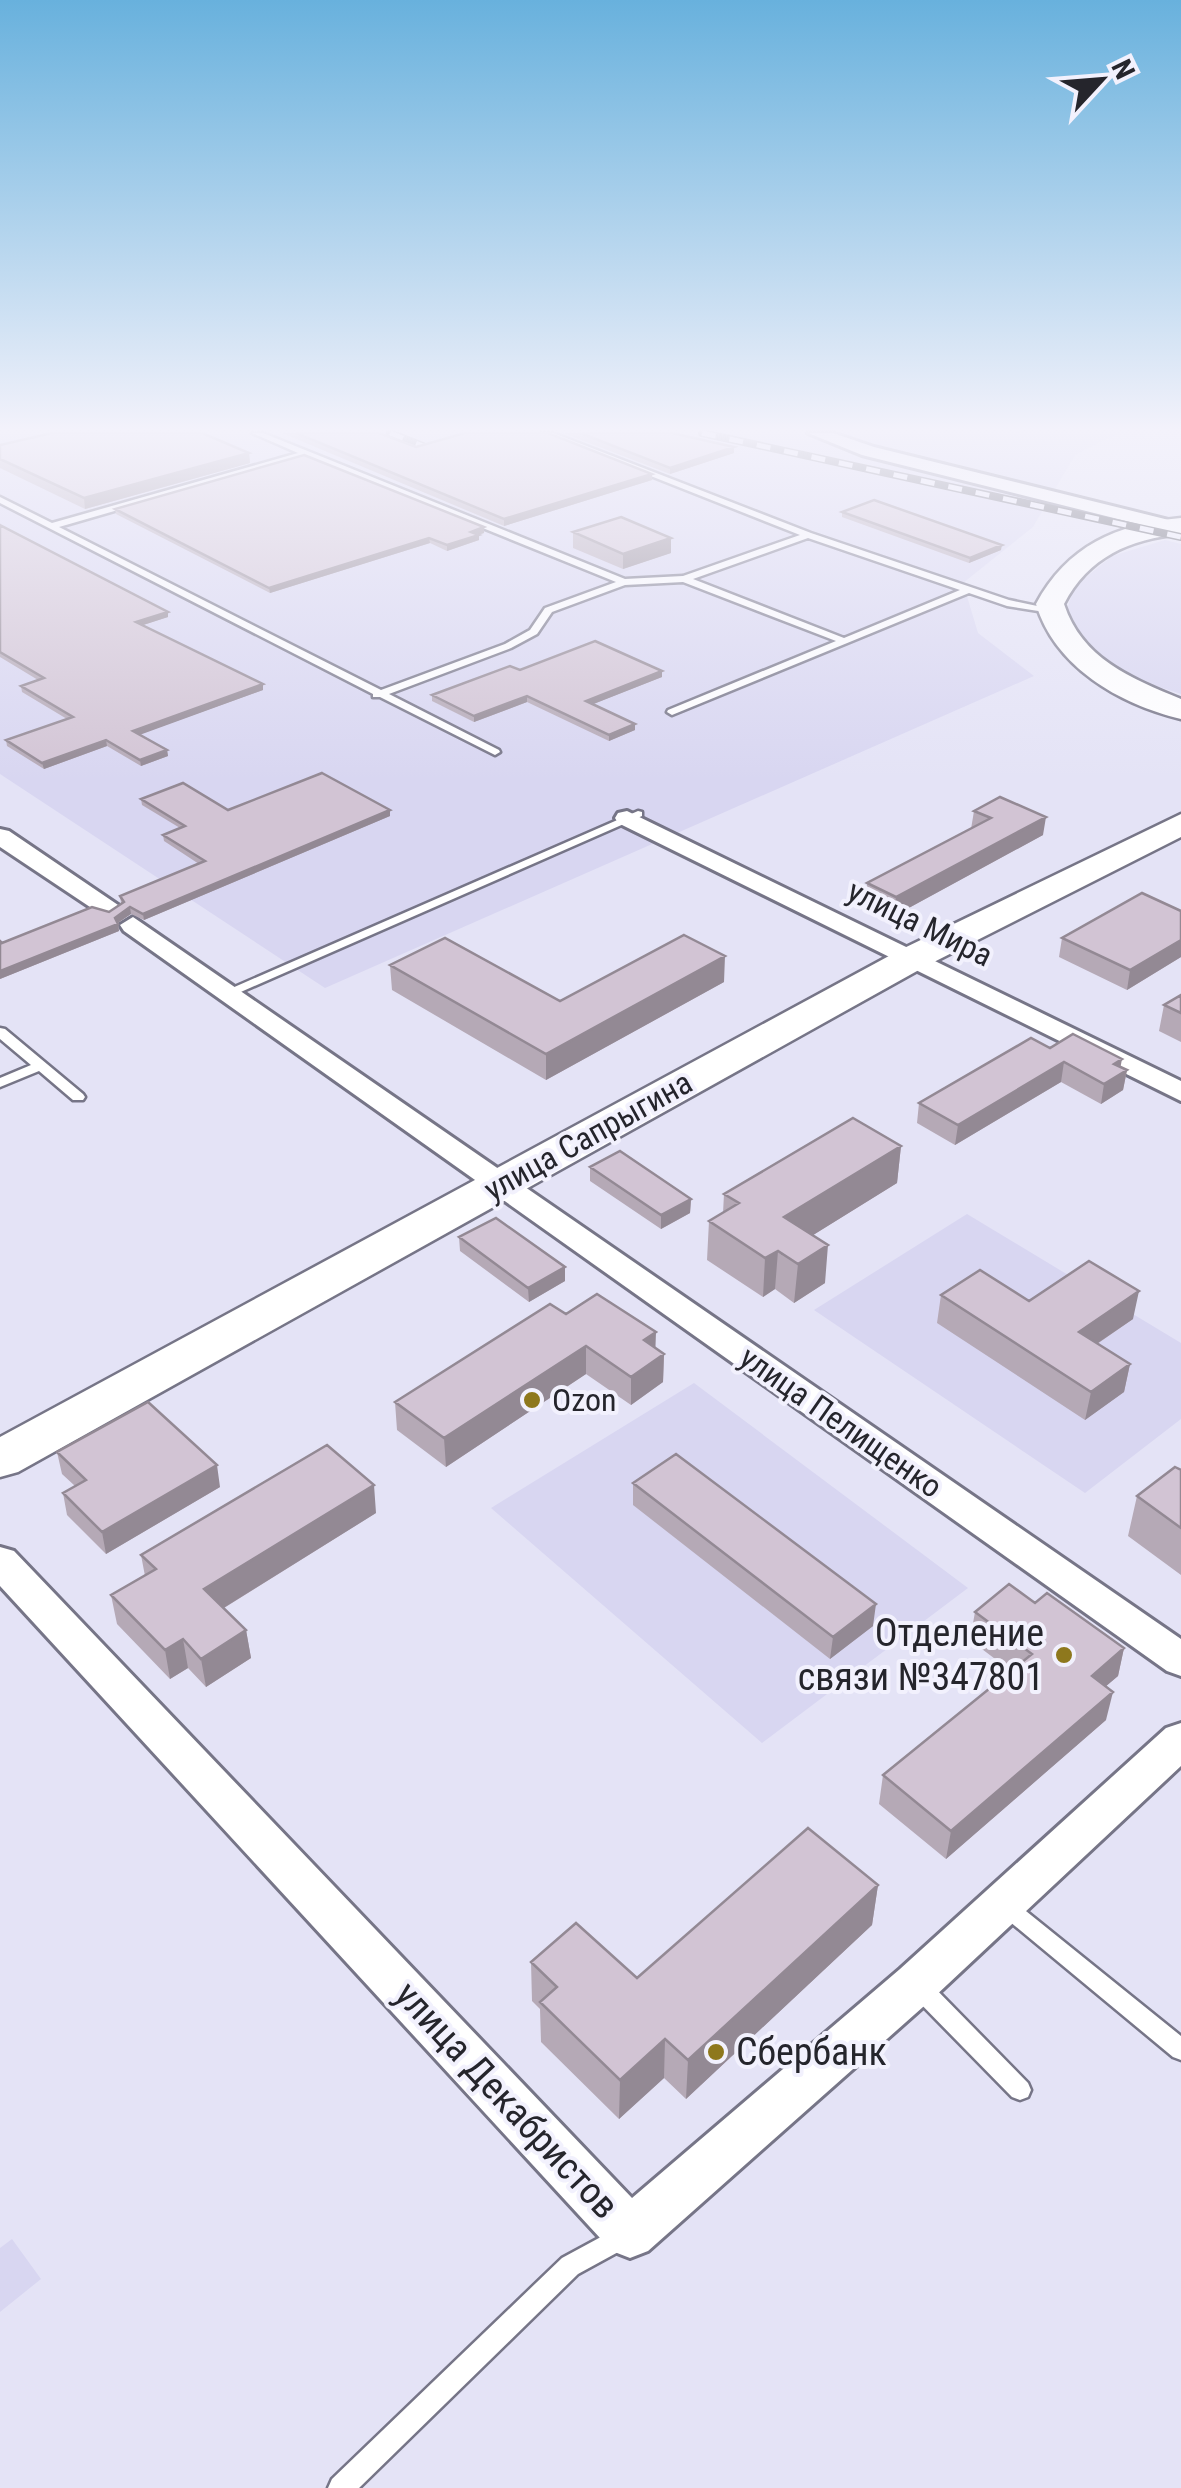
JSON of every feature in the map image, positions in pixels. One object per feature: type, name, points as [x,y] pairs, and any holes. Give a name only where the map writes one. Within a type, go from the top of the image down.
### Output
[{"type":"street","points":[[1100,549],[1087,555],[1058,585],[1051,610],[1066,647],[1133,689],[1181,710]]},
{"type":"street","name":"улица Мира","points":[[633,816],[1181,1092]]},
{"type":"street","name":"улица Сапрыгина","points":[[0,1458],[913,958],[1181,824]]},
{"type":"street","points":[[0,836],[108,908]]},
{"type":"street","name":"улица Пелищенко","points":[[133,925],[1181,1660]]},
{"type":"street","name":"улица Декабристов","points":[[0,1561],[630,2232],[916,1984],[1181,1740]]},
{"type":"lane","points":[[96,549],[495,752]]},
{"type":"lane","points":[[542,549],[624,582]]},
{"type":"lane","points":[[377,695],[508,646],[534,632],[548,610],[624,582],[684,579],[768,549]]},
{"type":"lane","points":[[849,549],[1007,604],[1051,610]]},
{"type":"lane","points":[[684,579],[844,641]]},
{"type":"lane","points":[[672,712],[968,590]]},
{"type":"lane","points":[[228,992],[633,816]]},
{"type":"lane","points":[[0,1032],[78,1097]]},
{"type":"lane","points":[[0,1083],[41,1066]]},
{"type":"lane","points":[[1004,1905],[1181,2050]]},
{"type":"lane","points":[[916,1984],[1020,2090]]},
{"type":"lane","points":[[341,2488],[570,2266],[630,2232]]},
{"type":"shaded area","points":[[0,549],[1005,549],[963,583],[978,633],[1034,676],[325,988],[0,774]]},
{"type":"shaded area","points":[[1135,549],[1181,549],[1181,694],[1144,682],[1079,648],[1066,613],[1074,587],[1112,556]]},
{"type":"shaded area","points":[[967,1214],[1181,1343],[1181,1419],[1085,1493],[814,1310]]},
{"type":"shaded area","points":[[694,1383],[968,1588],[762,1743],[491,1508]]},
{"type":"shaded area","points":[[12,2239],[41,2279],[0,2312],[0,2248]]},
{"type":"building","points":[[0,549],[47,549],[168,612],[136,622],[263,684],[133,731],[167,750],[140,760],[106,740],[42,763],[6,740],[73,717],[21,686],[44,678],[0,652]]},
{"type":"building","points":[[193,549],[393,549],[269,588]]},
{"type":"building","points":[[612,549],[638,549],[623,554]]},
{"type":"building","points":[[945,549],[992,549],[970,558]]},
{"type":"building","points":[[595,641],[662,671],[586,701],[635,724],[609,735],[527,696],[474,716],[432,695],[510,666],[520,670]]},
{"type":"building","points":[[322,773],[390,810],[143,914],[130,907],[115,918],[118,924],[0,971],[0,941],[92,907],[109,912],[124,902],[120,896],[205,861],[163,835],[185,826],[141,799],[183,783],[228,810]]},
{"type":"building","points":[[1000,797],[1046,817],[896,897],[867,883],[991,818],[974,811]]},
{"type":"building","points":[[1142,893],[1181,911],[1181,940],[1130,970],[1062,938]]},
{"type":"building","points":[[684,935],[725,956],[546,1054],[390,965],[445,938],[560,1001]]},
{"type":"building","points":[[1181,995],[1181,1013],[1164,1005]]},
{"type":"building","points":[[1073,1034],[1122,1059],[1114,1064],[1127,1070],[1104,1084],[1064,1062],[958,1125],[919,1103],[1031,1038],[1050,1048]]},
{"type":"building","points":[[853,1118],[901,1146],[784,1217],[828,1245],[798,1264],[778,1251],[765,1258],[709,1221],[739,1203],[724,1194]]},
{"type":"building","points":[[620,1151],[691,1199],[661,1215],[590,1167]]},
{"type":"building","points":[[496,1218],[565,1267],[528,1288],[459,1237]]},
{"type":"building","points":[[1089,1261],[1139,1291],[1079,1332],[1130,1364],[1091,1392],[941,1295],[980,1270],[1029,1301]]},
{"type":"building","points":[[597,1294],[656,1332],[644,1340],[664,1354],[631,1377],[586,1346],[444,1438],[395,1402],[550,1304],[566,1314]]},
{"type":"building","points":[[148,1402],[217,1465],[102,1532],[63,1493],[86,1480],[57,1452]]},
{"type":"building","points":[[327,1445],[374,1485],[204,1589],[246,1630],[201,1659],[183,1639],[165,1650],[111,1595],[156,1569],[141,1555]]},
{"type":"building","points":[[676,1454],[876,1604],[833,1637],[633,1483]]},
{"type":"building","points":[[1175,1467],[1181,1470],[1181,1528],[1137,1496]]},
{"type":"building","points":[[1009,1584],[1035,1603],[1047,1593],[1124,1648],[1092,1676],[1113,1692],[951,1831],[883,1775],[1032,1654],[975,1612]]},
{"type":"building","points":[[808,1828],[878,1885],[688,2060],[665,2039],[620,2080],[540,2002],[557,1987],[531,1962],[576,1923],[637,1978]]},
{"type":"place","name":"Ozon","points":[[532,1400]]},
{"type":"place","name":"Отделение связи №347801","points":[[1064,1655]]},
{"type":"place","name":"Сбербанк","points":[[716,2052]]}]
